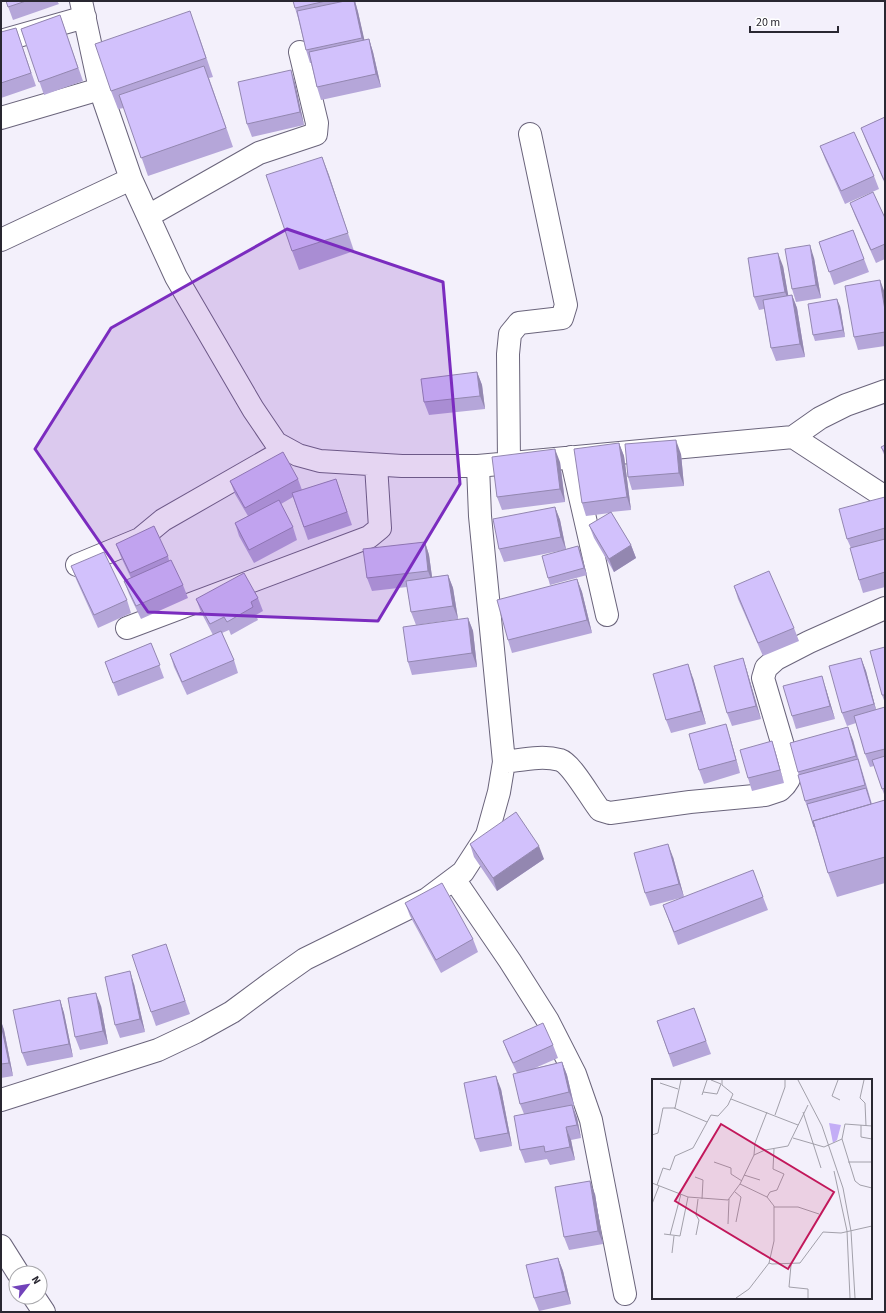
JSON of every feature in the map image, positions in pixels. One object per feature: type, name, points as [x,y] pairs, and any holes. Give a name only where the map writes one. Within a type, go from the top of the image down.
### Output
[{"type":"street","points":[[1,41],[83,9],[100,89],[131,179],[176,277],[253,409],[276,443],[298,455],[320,461],[376,465],[478,466],[793,436],[820,418],[846,405],[885,391]]},
{"type":"street","points":[[148,216],[259,153],[316,134],[317,124],[300,52]]},
{"type":"street","points":[[1,118],[100,89]]},
{"type":"street","points":[[510,463],[508,354],[510,334],[519,323],[562,318],[566,305],[530,134]]},
{"type":"street","points":[[1,240],[131,179]]},
{"type":"street","points":[[793,436],[885,497]]},
{"type":"street","points":[[72,567],[140,539],[163,520],[287,449]]},
{"type":"street","points":[[571,457],[607,615]]},
{"type":"street","points":[[127,628],[369,537],[380,528],[376,465]]},
{"type":"street","points":[[1,1100],[165,1047],[232,1012],[271,982],[305,959],[426,899],[463,872],[487,835],[499,792],[504,762],[480,516],[478,466]]},
{"type":"street","points":[[504,762],[544,758],[561,760],[570,768],[600,810],[610,813],[690,802],[765,795],[780,790],[789,779],[789,766],[763,678],[766,668],[776,659],[809,642],[885,608]]},
{"type":"street","points":[[454,879],[510,960],[548,1021],[575,1074],[591,1120],[625,1294]]},
{"type":"street","points":[[1,1246],[13,1265]]},
{"type":"highlighted area","points":[[287,229],[443,282],[460,484],[378,621],[148,612],[35,449],[111,328]]},
{"type":"building","points":[[6,1],[26,1],[8,7]]},
{"type":"building","points":[[293,1],[326,1],[295,8]]},
{"type":"building","points":[[345,1],[354,1],[362,38],[306,50],[297,11]]},
{"type":"building","points":[[190,11],[206,58],[111,91],[95,44]]},
{"type":"building","points":[[60,15],[78,68],[39,82],[21,29]]},
{"type":"building","points":[[16,28],[31,73],[1,83],[1,32]]},
{"type":"building","points":[[369,39],[376,74],[317,87],[309,52]]},
{"type":"building","points":[[204,66],[226,128],[141,158],[119,95]]},
{"type":"building","points":[[291,70],[300,112],[247,124],[238,82]]},
{"type":"building","points":[[885,117],[885,180],[884,180],[861,128]]},
{"type":"building","points":[[854,132],[874,176],[841,191],[820,146]]},
{"type":"building","points":[[322,157],[348,233],[292,251],[266,175]]},
{"type":"building","points":[[873,192],[885,218],[885,244],[871,250],[850,203]]},
{"type":"building","points":[[853,230],[864,259],[829,272],[819,242]]},
{"type":"building","points":[[810,245],[816,285],[792,289],[785,249]]},
{"type":"building","points":[[778,253],[785,292],[754,297],[748,258]]},
{"type":"building","points":[[880,280],[885,310],[885,332],[854,337],[845,286]]},
{"type":"building","points":[[792,295],[800,344],[771,348],[763,300]]},
{"type":"building","points":[[837,299],[843,330],[813,335],[808,304]]},
{"type":"building","points":[[477,372],[480,396],[424,402],[421,379]]},
{"type":"building","points":[[676,440],[679,473],[628,477],[625,444]]},
{"type":"building","points":[[619,443],[627,497],[582,503],[574,449]]},
{"type":"building","points":[[885,445],[885,453],[881,447]]},
{"type":"building","points":[[555,449],[560,489],[497,497],[492,457]]},
{"type":"building","points":[[283,452],[298,479],[245,508],[230,481]]},
{"type":"building","points":[[336,479],[347,512],[304,527],[292,493]]},
{"type":"building","points":[[885,497],[885,528],[847,539],[839,509]]},
{"type":"building","points":[[279,500],[293,527],[249,550],[235,523]]},
{"type":"building","points":[[555,507],[561,537],[499,549],[493,519]]},
{"type":"building","points":[[611,512],[631,545],[609,559],[589,525]]},
{"type":"building","points":[[154,526],[168,556],[130,573],[116,544]]},
{"type":"building","points":[[885,539],[885,572],[859,580],[850,548]]},
{"type":"building","points":[[425,542],[428,571],[367,578],[363,549]]},
{"type":"building","points":[[578,546],[584,568],[548,578],[542,556]]},
{"type":"building","points":[[104,552],[127,600],[94,615],[71,566]]},
{"type":"building","points":[[171,560],[183,585],[136,606],[124,581]]},
{"type":"building","points":[[769,571],[794,628],[758,643],[734,586]]},
{"type":"building","points":[[244,573],[258,598],[251,602],[253,607],[227,622],[224,617],[210,624],[196,599]]},
{"type":"building","points":[[448,575],[453,606],[411,612],[406,581]]},
{"type":"building","points":[[577,579],[587,620],[508,640],[497,600]]},
{"type":"building","points":[[468,618],[472,653],[408,662],[403,627]]},
{"type":"building","points":[[221,631],[234,660],[182,682],[170,654]]},
{"type":"building","points":[[151,643],[160,665],[113,683],[105,662]]},
{"type":"building","points":[[885,647],[885,695],[882,695],[870,651]]},
{"type":"building","points":[[743,658],[756,706],[727,713],[714,666]]},
{"type":"building","points":[[861,658],[874,704],[842,713],[829,666]]},
{"type":"building","points":[[688,664],[701,711],[666,720],[653,674]]},
{"type":"building","points":[[822,676],[830,706],[792,716],[783,686]]},
{"type":"building","points":[[885,707],[885,749],[865,754],[854,716]]},
{"type":"building","points":[[726,724],[736,760],[699,770],[689,734]]},
{"type":"building","points":[[848,727],[856,756],[798,772],[790,743]]},
{"type":"building","points":[[772,741],[780,770],[748,778],[740,750]]},
{"type":"building","points":[[885,756],[885,788],[882,789],[872,760]]},
{"type":"building","points":[[858,759],[865,785],[805,801],[798,775]]},
{"type":"building","points":[[866,788],[871,804],[813,821],[814,827],[807,804]]},
{"type":"building","points":[[885,800],[885,857],[828,873],[813,821]]},
{"type":"building","points":[[516,812],[539,846],[493,878],[470,844]]},
{"type":"building","points":[[668,844],[679,884],[645,893],[634,853]]},
{"type":"building","points":[[753,870],[763,897],[674,932],[663,905]]},
{"type":"building","points":[[442,883],[473,939],[436,960],[405,903]]},
{"type":"building","points":[[166,944],[185,1001],[151,1012],[132,955]]},
{"type":"building","points":[[130,971],[140,1019],[115,1025],[105,977]]},
{"type":"building","points":[[96,993],[103,1031],[75,1037],[68,998]]},
{"type":"building","points":[[60,1000],[69,1044],[22,1053],[13,1010]]},
{"type":"building","points":[[694,1008],[706,1041],[669,1054],[657,1021]]},
{"type":"building","points":[[543,1023],[553,1045],[513,1063],[503,1041]]},
{"type":"building","points":[[1,1024],[9,1063],[1,1064]]},
{"type":"building","points":[[562,1062],[569,1092],[520,1104],[513,1074]]},
{"type":"building","points":[[496,1076],[508,1133],[475,1139],[464,1083]]},
{"type":"building","points":[[572,1105],[577,1125],[566,1127],[570,1147],[545,1152],[544,1146],[520,1150],[514,1116]]},
{"type":"building","points":[[590,1181],[598,1231],[564,1237],[555,1187]]},
{"type":"building","points":[[558,1258],[566,1291],[534,1298],[526,1265]]}]
